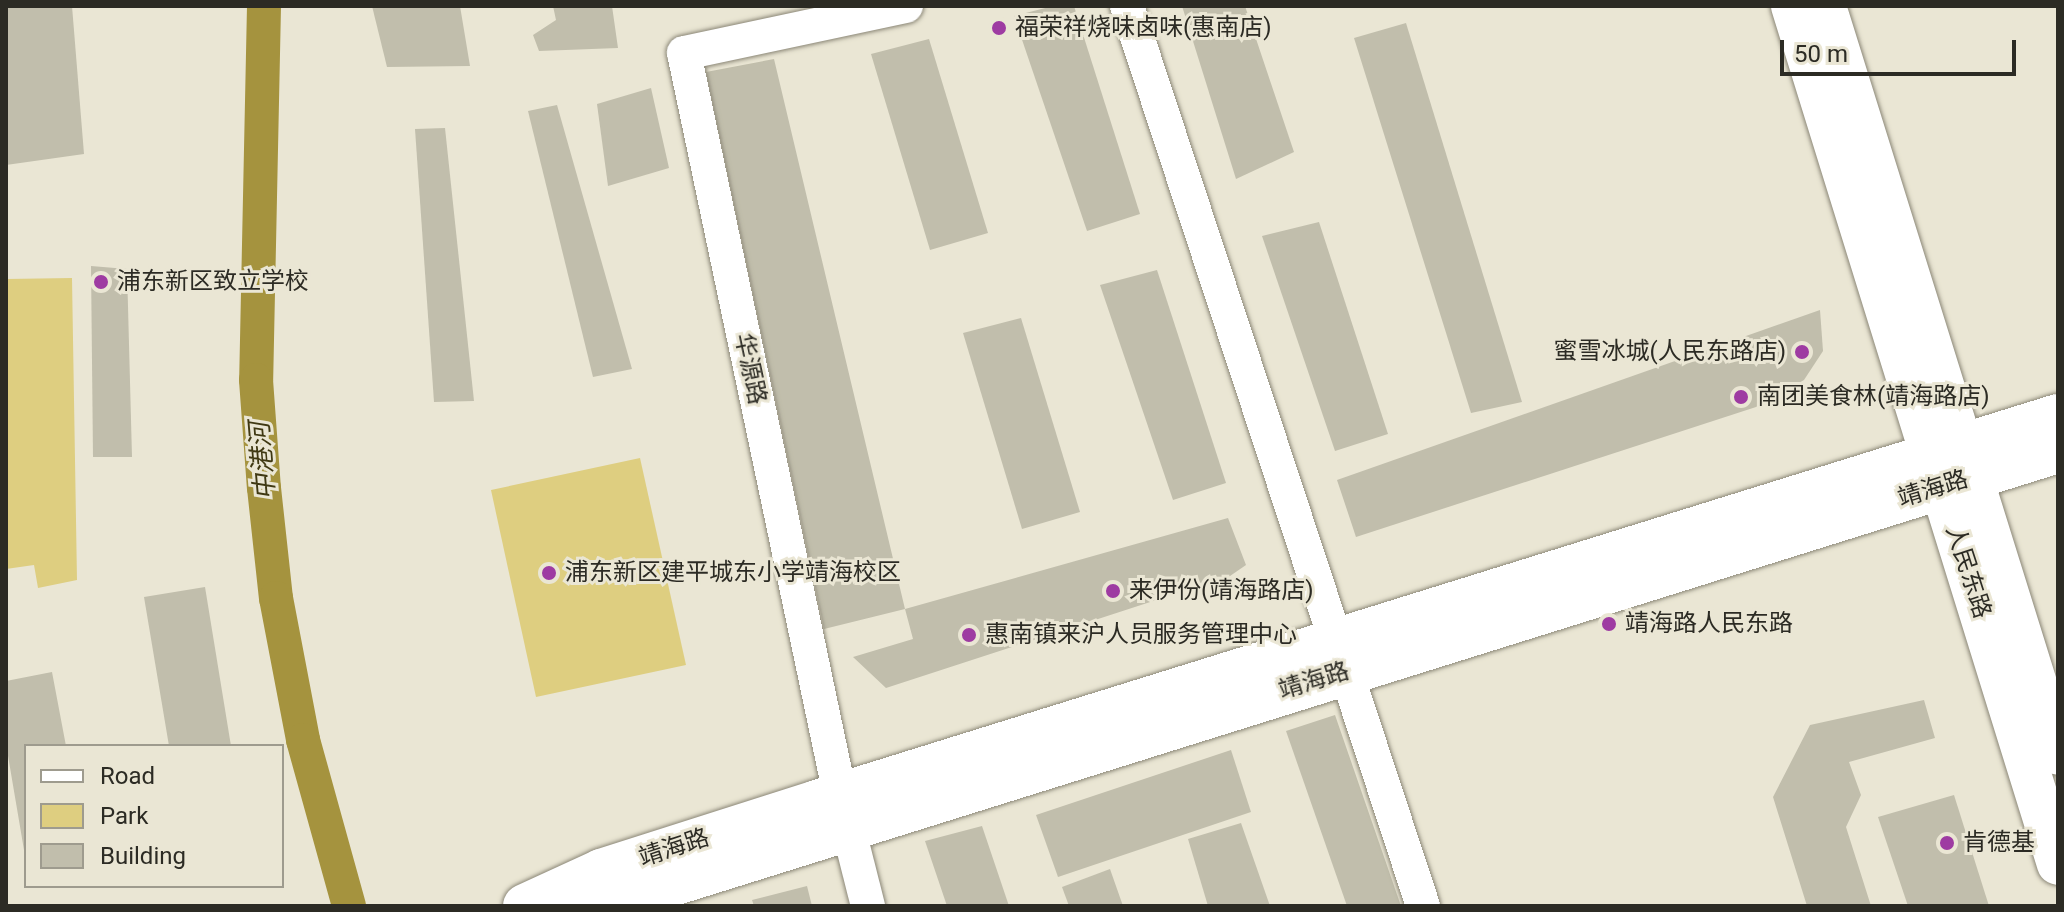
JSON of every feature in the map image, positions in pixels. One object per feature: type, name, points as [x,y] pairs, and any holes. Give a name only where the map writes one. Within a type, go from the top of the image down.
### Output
[{"type":"main road","name":"靖海路","points":[[525,906],[574,885],[612,903],[844,811],[1952,466],[2058,416]]},
{"type":"main road","name":"靖海路","points":[[1952,466],[2058,451]]},
{"type":"street","name":"华源路","points":[[868,906],[844,811],[684,53],[906,6]]},
{"type":"street","points":[[1127,6],[1423,906]]},
{"type":"street","name":"人民东路","points":[[1792,6],[1952,466],[2058,754]]},
{"type":"street","name":"人民东路","points":[[1825,6],[2058,864]]},
{"type":"green space","points":[[72,278],[77,580],[38,588],[34,565],[6,569],[6,279]]},
{"type":"green space","points":[[640,458],[686,665],[536,697],[491,490]]},
{"type":"building","points":[[6,6],[72,6],[84,154],[6,165]]},
{"type":"building","points":[[372,6],[460,6],[470,66],[387,67]]},
{"type":"building","points":[[553,6],[612,6],[618,48],[539,51],[533,35],[556,20]]},
{"type":"building","points":[[1053,6],[1074,6],[1140,214],[1087,231],[1014,16]]},
{"type":"building","points":[[1182,6],[1245,6],[1294,152],[1236,179]]},
{"type":"building","points":[[1406,23],[1522,402],[1471,413],[1354,38]]},
{"type":"building","points":[[929,39],[988,233],[930,250],[871,54]]},
{"type":"building","points":[[774,59],[905,609],[824,629],[706,72]]},
{"type":"building","points":[[651,88],[669,168],[608,186],[597,104]]},
{"type":"building","points":[[557,105],[632,369],[593,377],[528,111]]},
{"type":"building","points":[[445,128],[474,401],[434,402],[415,129]]},
{"type":"building","points":[[1319,222],[1388,434],[1335,451],[1262,236]]},
{"type":"building","points":[[91,266],[127,269],[132,457],[93,457]]},
{"type":"building","points":[[1157,270],[1226,483],[1173,500],[1100,285]]},
{"type":"building","points":[[1820,310],[1823,351],[1804,380],[1756,407],[1356,537],[1337,480]]},
{"type":"building","points":[[1021,318],[1080,512],[1022,529],[963,333]]},
{"type":"building","points":[[1228,518],[1246,565],[1230,576],[886,688],[853,657],[913,639],[905,609]]},
{"type":"building","points":[[205,587],[231,744],[169,744],[144,597]]},
{"type":"building","points":[[52,672],[66,744],[24,744],[24,850],[6,744],[6,681]]},
{"type":"building","points":[[1924,700],[1935,738],[1849,762],[1861,795],[1846,827],[1871,906],[1807,906],[1773,797],[1810,725]]},
{"type":"building","points":[[1335,715],[1401,906],[1347,906],[1286,731]]},
{"type":"building","points":[[1231,750],[1251,812],[1058,877],[1036,815]]},
{"type":"building","points":[[1954,795],[1989,906],[1908,906],[1878,817]]},
{"type":"building","points":[[1241,823],[1270,906],[1208,906],[1188,839]]},
{"type":"building","points":[[982,826],[1009,906],[947,906],[925,841]]},
{"type":"building","points":[[1110,869],[1123,906],[1069,906],[1062,887]]},
{"type":"building","points":[[807,886],[812,906],[754,906],[752,900]]},
{"type":"waterway","name":"中港河","points":[[264,6],[256,380],[264,488],[276,598],[303,740],[349,906]]},
{"type":"place","name":"福荣祥烧味卤味(惠南店)","points":[[999,28]]},
{"type":"place","name":"浦东新区致立学校","points":[[101,282]]},
{"type":"place","name":"蜜雪冰城(人民东路店)","points":[[1802,352]]},
{"type":"place","name":"南团美食林(靖海路店)","points":[[1741,397]]},
{"type":"place","name":"浦东新区建平城东小学靖海校区","points":[[549,573]]},
{"type":"place","name":"来伊份(靖海路店)","points":[[1113,591]]},
{"type":"place","name":"靖海路人民东路","points":[[1609,624]]},
{"type":"place","name":"惠南镇来沪人员服务管理中心","points":[[969,635]]},
{"type":"place","name":"肯德基","points":[[1947,843]]}]
